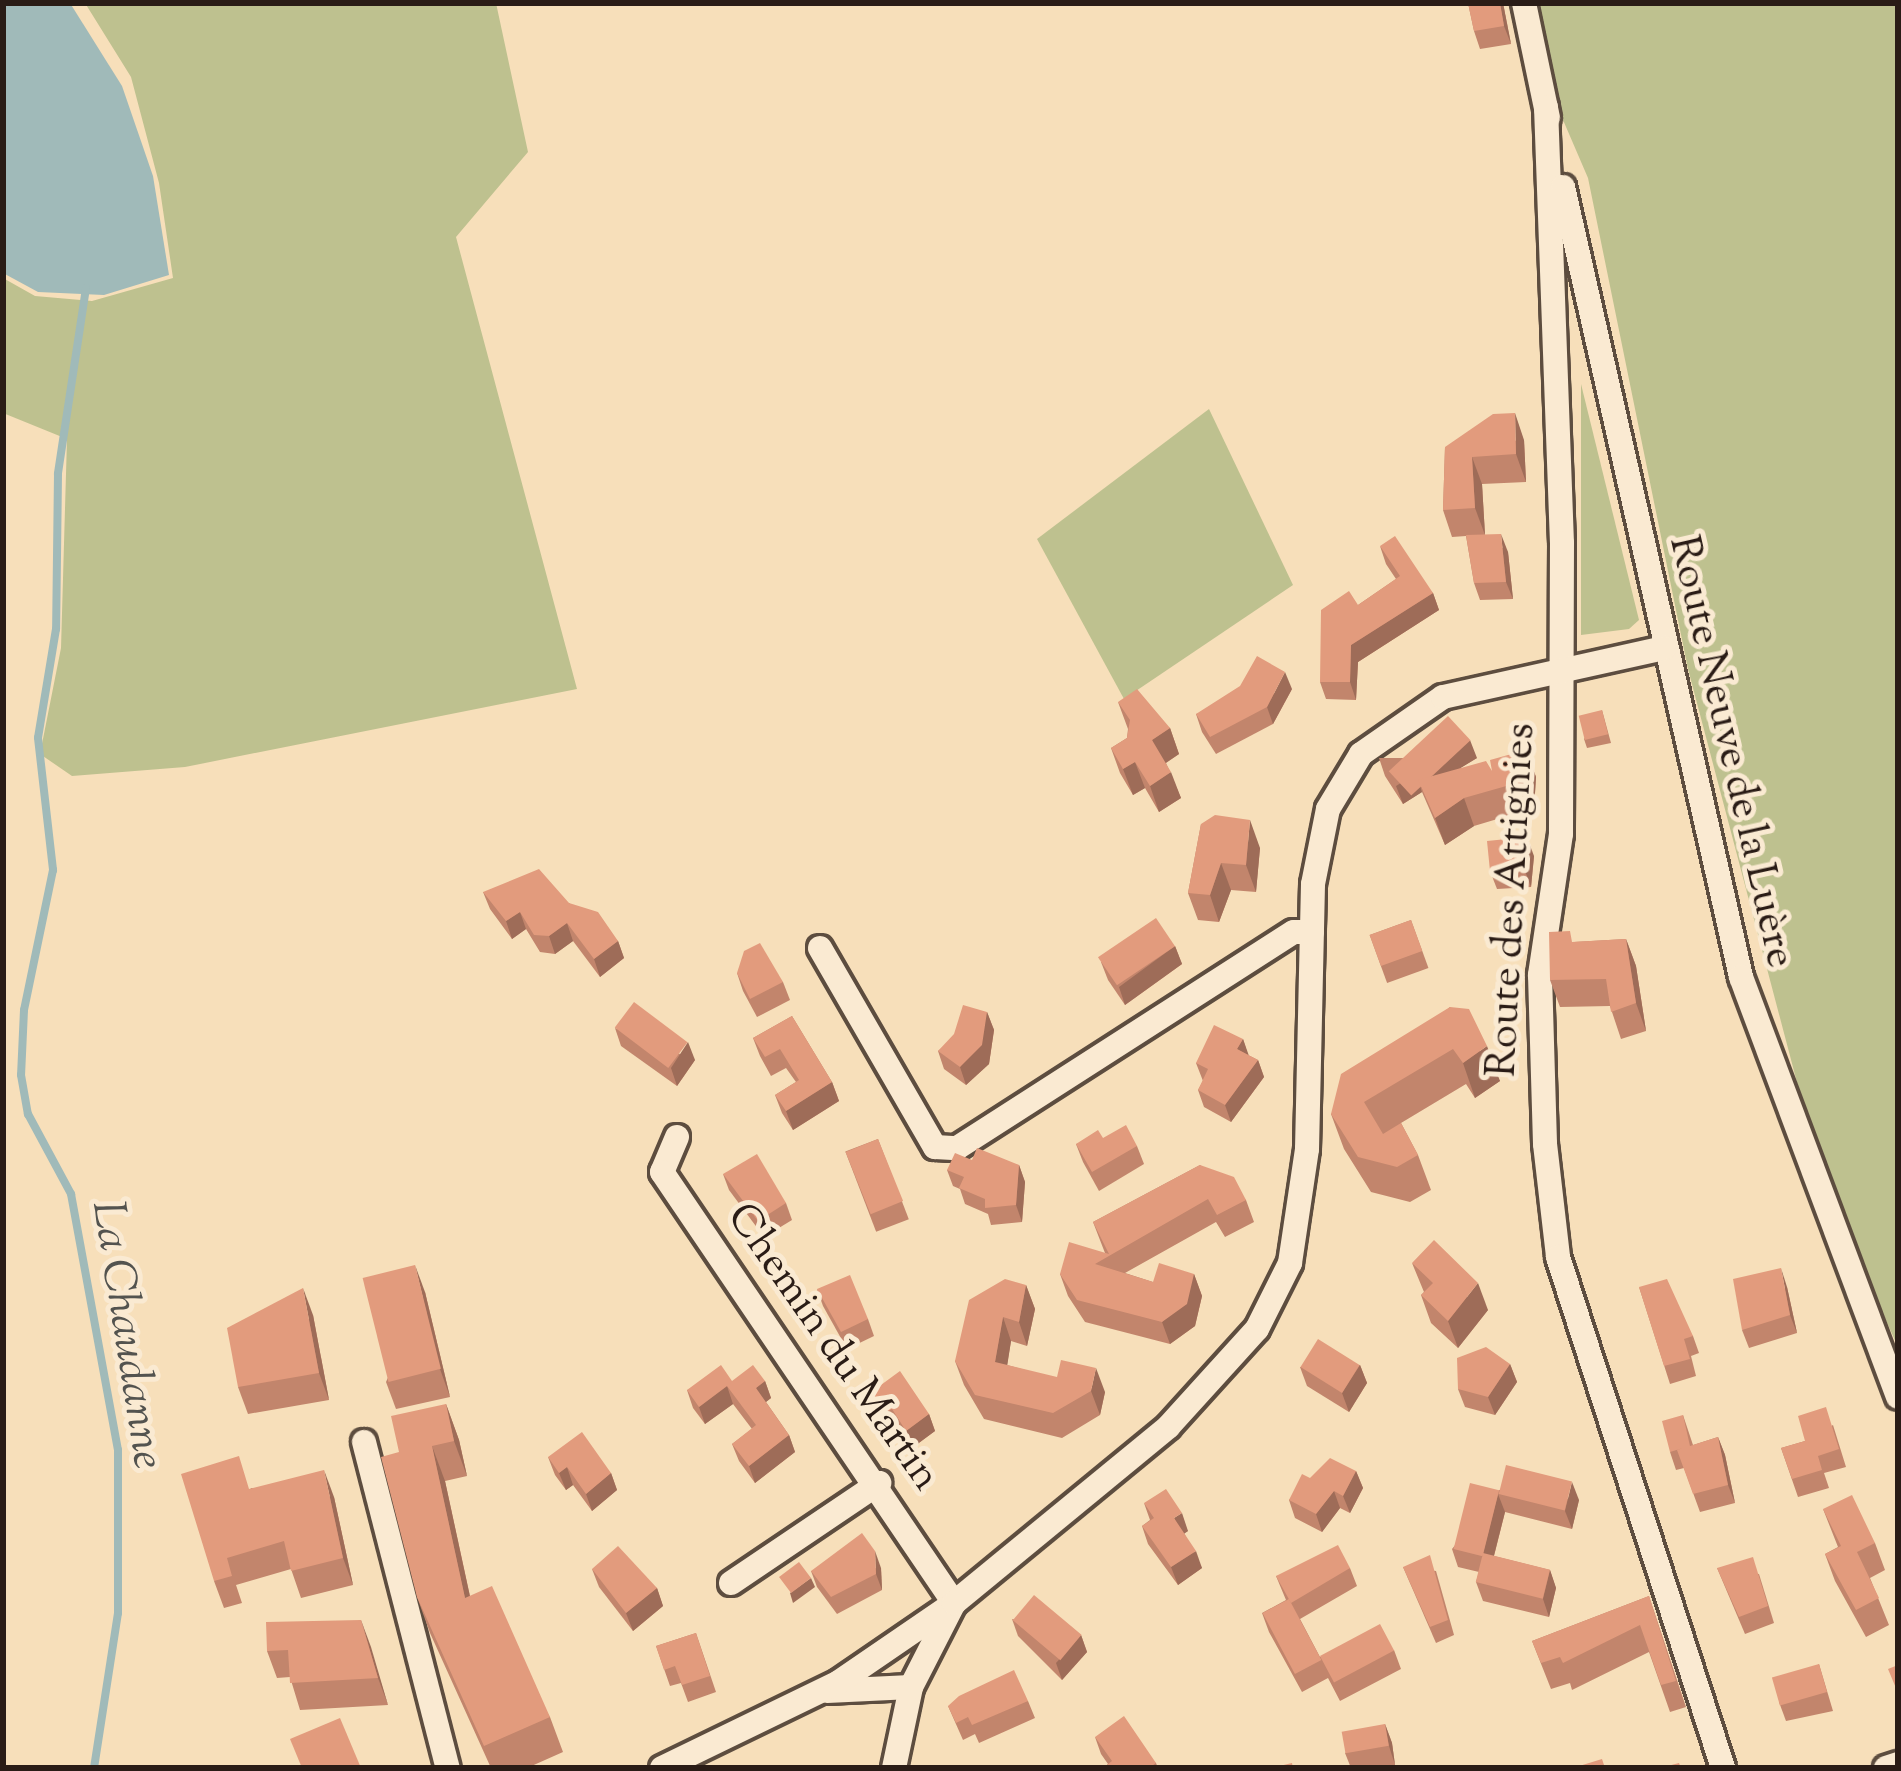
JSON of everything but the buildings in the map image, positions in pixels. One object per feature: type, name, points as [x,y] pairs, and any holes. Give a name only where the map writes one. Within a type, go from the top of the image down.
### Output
[{"type":"street","points":[[1524,3],[1546,107]]},
{"type":"street","name":"Route Neuve de la Luère","points":[[1546,107],[1741,976],[1898,1397]]},
{"type":"street","name":"Route des Attignies","points":[[1546,107],[1561,834],[1540,975],[1558,1257],[1723,1768]]},
{"type":"street","points":[[1555,370],[1575,350],[1596,345]]},
{"type":"street","points":[[662,1768],[819,1692],[953,1603],[1168,1427],[1257,1330],[1290,1263],[1307,1149],[1312,932],[1328,809],[1361,754],[1443,697],[1561,665],[1664,648]]},
{"type":"street","points":[[820,948],[935,1147],[957,1148],[1294,932],[1312,932]]},
{"type":"street","name":"Chemin du Martin","points":[[677,1137],[662,1172],[879,1483],[953,1603]]},
{"type":"street","points":[[364,1442],[448,1768]]},
{"type":"street","points":[[731,1583],[879,1483]]},
{"type":"street","points":[[894,1768],[911,1687],[953,1603]]},
{"type":"street","points":[[819,1692],[911,1687]]},
{"type":"street","points":[[1886,1768],[1898,1764]]},
{"type":"green space","points":[[85,3],[496,3],[528,152],[456,237],[577,689],[185,767],[72,776],[40,754],[61,648],[67,439],[3,413],[3,278],[35,296],[92,301],[173,278],[159,183],[131,77]]},
{"type":"green space","points":[[1535,3],[1898,3],[1898,1347],[1823,1181],[1688,669],[1588,178],[1554,99]]},
{"type":"green space","points":[[1581,384],[1639,620],[1629,629],[1581,635]]},
{"type":"green space","points":[[1209,409],[1293,585],[1124,699],[1037,539]]},
{"type":"water","points":[[3,3],[70,3],[122,86],[153,176],[169,275],[104,295],[38,292],[3,273]]},
{"type":"waterway","name":"La Chaudanne","points":[[86,288],[58,474],[56,629],[38,738],[53,870],[24,1010],[21,1075],[28,1114],[71,1194],[118,1450],[118,1613],[94,1768]]}]
